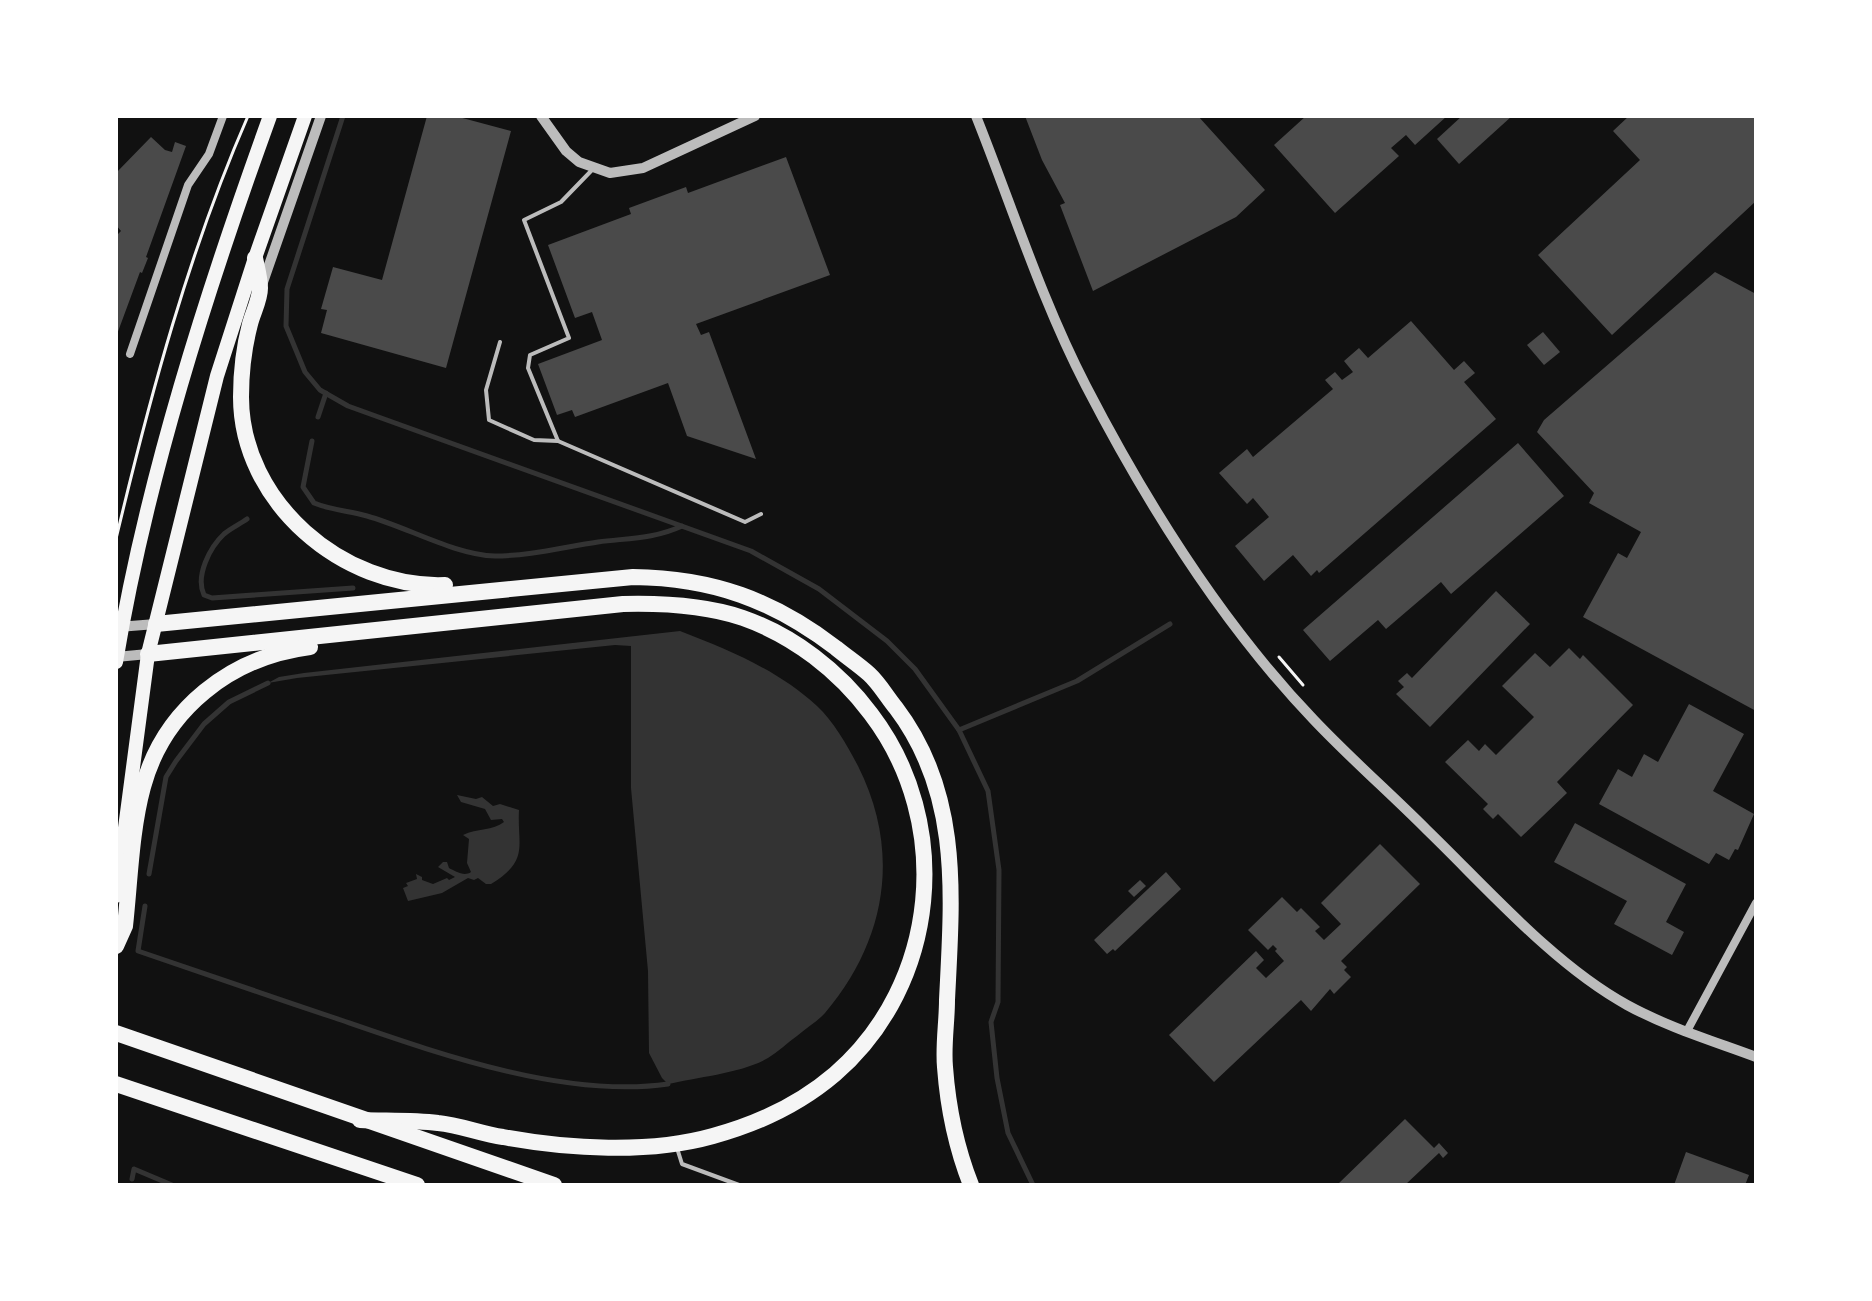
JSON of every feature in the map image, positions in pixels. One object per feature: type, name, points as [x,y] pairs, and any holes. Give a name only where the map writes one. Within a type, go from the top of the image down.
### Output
[{"type":"highway","points":[[255,258],[260,291],[250,324],[242,378],[242,412],[250,451],[259,471],[284,510],[310,538],[340,560],[399,581],[432,585],[615,568],[671,571],[687,581]]},
{"type":"highway","points":[[156,624],[584,580],[644,577],[726,589],[790,617],[871,675],[910,726],[932,771],[945,820],[952,871],[944,1064],[950,1118],[959,1155],[971,1185]]},
{"type":"highway","points":[[148,654],[623,604],[681,606],[742,618],[803,649],[858,696],[901,761],[918,811],[926,858],[919,934],[906,976],[868,1040],[835,1074],[797,1102],[761,1120],[676,1145],[595,1147],[504,1138],[439,1123],[360,1120]]},
{"type":"highway","points":[[116,946],[125,926],[139,808],[148,771],[170,728],[204,691],[225,676],[260,659],[295,649],[587,618],[623,604]]},
{"type":"highway","points":[[116,1033],[554,1185]]},
{"type":"highway","points":[[116,1084],[417,1185]]},
{"type":"main road","points":[[116,658],[120,627],[166,440],[270,116]]},
{"type":"main road","points":[[116,896],[148,654],[217,376],[305,116]]},
{"type":"street","points":[[130,354],[188,185],[209,154],[223,116]]},
{"type":"street","points":[[260,291],[321,116]]},
{"type":"street","points":[[541,116],[566,151],[579,162],[610,173],[643,168],[755,116]]},
{"type":"street","points":[[976,116],[1036,276],[1085,384],[1136,476],[1239,630],[1313,718],[1533,933],[1590,982],[1628,1006],[1756,1057]]},
{"type":"street","points":[[120,627],[156,624]]},
{"type":"street","points":[[116,658],[148,654]]},
{"type":"street","points":[[1687,1031],[1756,903]]},
{"type":"lane","points":[[558,441],[528,368],[530,355],[569,338],[524,220],[561,202],[594,168]]},
{"type":"lane","points":[[500,342],[486,390],[489,420],[534,440],[558,441],[745,522],[761,514]]},
{"type":"lane","points":[[676,1145],[682,1164],[739,1185]]},
{"type":"path","points":[[116,539],[150,406],[190,271],[216,190],[248,116]]},
{"type":"path","points":[[1277,654],[1308,690]]},
{"type":"shaded area","points":[[680,631],[769,671],[802,693],[823,712],[835,726],[858,766],[871,798],[880,830],[883,862],[881,894],[862,956],[846,985],[822,1016],[775,1053],[757,1063],[668,1084],[649,1053],[648,971],[631,788],[631,646],[615,645],[268,683],[279,677],[304,673]]},
{"type":"shaded area","points":[[457,795],[476,799],[482,797],[493,806],[500,804],[519,810],[520,843],[516,860],[491,884],[478,878],[468,878],[442,893],[408,901],[403,888],[408,886],[406,883],[417,879],[416,874],[433,884],[455,877],[438,867],[443,862],[460,873],[471,872],[467,863],[469,839],[463,835],[504,822],[502,819],[491,820],[485,809],[461,802]]},
{"type":"building","points":[[427,116],[455,116],[511,131],[446,368],[321,333],[327,310],[321,309],[333,267],[382,280]]},
{"type":"building","points":[[1025,116],[1198,116],[1265,190],[1236,217],[1093,291],[1060,205],[1065,203],[1042,160]]},
{"type":"building","points":[[1306,116],[1447,116],[1415,145],[1406,135],[1391,148],[1399,156],[1335,213],[1274,145]]},
{"type":"building","points":[[1462,116],[1512,116],[1459,164],[1437,139]]},
{"type":"building","points":[[1629,116],[1756,116],[1756,201],[1612,335],[1538,255],[1640,160],[1613,131]]},
{"type":"building","points":[[151,137],[165,150],[172,152],[175,142],[186,146],[148,258],[116,337],[116,236],[121,231],[116,225],[116,173]]},
{"type":"building","points":[[786,157],[830,275],[696,324],[701,335],[709,332],[756,459],[687,436],[668,383],[575,417],[572,410],[557,415],[538,364],[602,340],[592,312],[575,318],[548,245],[631,214],[629,208],[686,187],[688,193]]},
{"type":"building","points":[[1715,272],[1756,294],[1756,711],[1583,617],[1618,553],[1627,558],[1641,532],[1589,503],[1594,493],[1537,432],[1544,420]]},
{"type":"building","points":[[1411,321],[1454,370],[1464,361],[1475,373],[1464,382],[1496,419],[1319,573],[1317,570],[1311,576],[1293,555],[1264,581],[1235,546],[1269,517],[1253,498],[1247,504],[1219,473],[1247,449],[1253,457],[1333,389],[1325,380],[1335,372],[1342,380],[1353,372],[1344,361],[1359,348],[1368,358]]},
{"type":"building","points":[[1543,332],[1560,352],[1544,365],[1527,345]]},
{"type":"building","points":[[1518,443],[1564,496],[1451,594],[1441,582],[1386,629],[1378,620],[1330,661],[1303,630]]},
{"type":"building","points":[[1496,591],[1530,624],[1430,727],[1396,694],[1404,687],[1398,681],[1407,673],[1412,678]]},
{"type":"building","points":[[1569,648],[1580,659],[1583,655],[1633,705],[1557,782],[1567,793],[1521,837],[1498,814],[1493,819],[1483,809],[1488,804],[1445,762],[1468,740],[1479,751],[1485,744],[1496,755],[1534,717],[1502,686],[1535,653],[1550,667]]},
{"type":"building","points":[[1689,704],[1744,734],[1713,791],[1754,814],[1738,850],[1735,849],[1729,860],[1716,853],[1709,864],[1599,804],[1618,769],[1632,777],[1644,754],[1658,762]]},
{"type":"building","points":[[1575,823],[1686,884],[1666,922],[1684,932],[1672,955],[1614,924],[1627,901],[1554,862]]},
{"type":"building","points":[[1380,844],[1420,884],[1341,961],[1351,977],[1334,994],[1330,989],[1311,1011],[1301,1000],[1214,1082],[1169,1035],[1256,951],[1264,960],[1256,968],[1266,978],[1284,961],[1273,945],[1268,950],[1248,930],[1282,897],[1297,912],[1301,908],[1320,927],[1315,931],[1324,940],[1341,924],[1321,903]]},
{"type":"building","points":[[1166,872],[1181,889],[1115,951],[1113,949],[1107,954],[1094,940]]},
{"type":"building","points":[[1140,880],[1146,886],[1134,897],[1128,891]]},
{"type":"building","points":[[1405,1119],[1434,1148],[1439,1143],[1448,1153],[1443,1158],[1439,1153],[1405,1185],[1337,1185]]},
{"type":"building","points":[[1686,1152],[1749,1175],[1745,1185],[1674,1185]]},
{"type":"waterway","points":[[343,116],[287,289],[286,326],[305,372],[320,390],[348,406],[751,551],[819,589],[887,641],[915,669],[959,730],[988,791],[999,870],[998,1002],[991,1022],[997,1078],[1008,1133],[1033,1185]]},
{"type":"waterway","points":[[318,417],[326,393]]},
{"type":"waterway","points":[[312,441],[303,487],[314,503],[361,514],[464,551],[495,556],[521,555],[651,536],[682,526]]},
{"type":"waterway","points":[[247,519],[224,534],[209,554],[201,579],[204,595],[212,598],[353,588]]},
{"type":"waterway","points":[[959,730],[1077,681],[1170,624]]},
{"type":"waterway","points":[[149,874],[166,777],[204,724],[229,702],[268,683]]},
{"type":"waterway","points":[[145,906],[138,951],[261,993],[456,1058],[543,1079],[628,1087],[668,1084]]},
{"type":"waterway","points":[[132,1179],[134,1169],[172,1185]]}]
